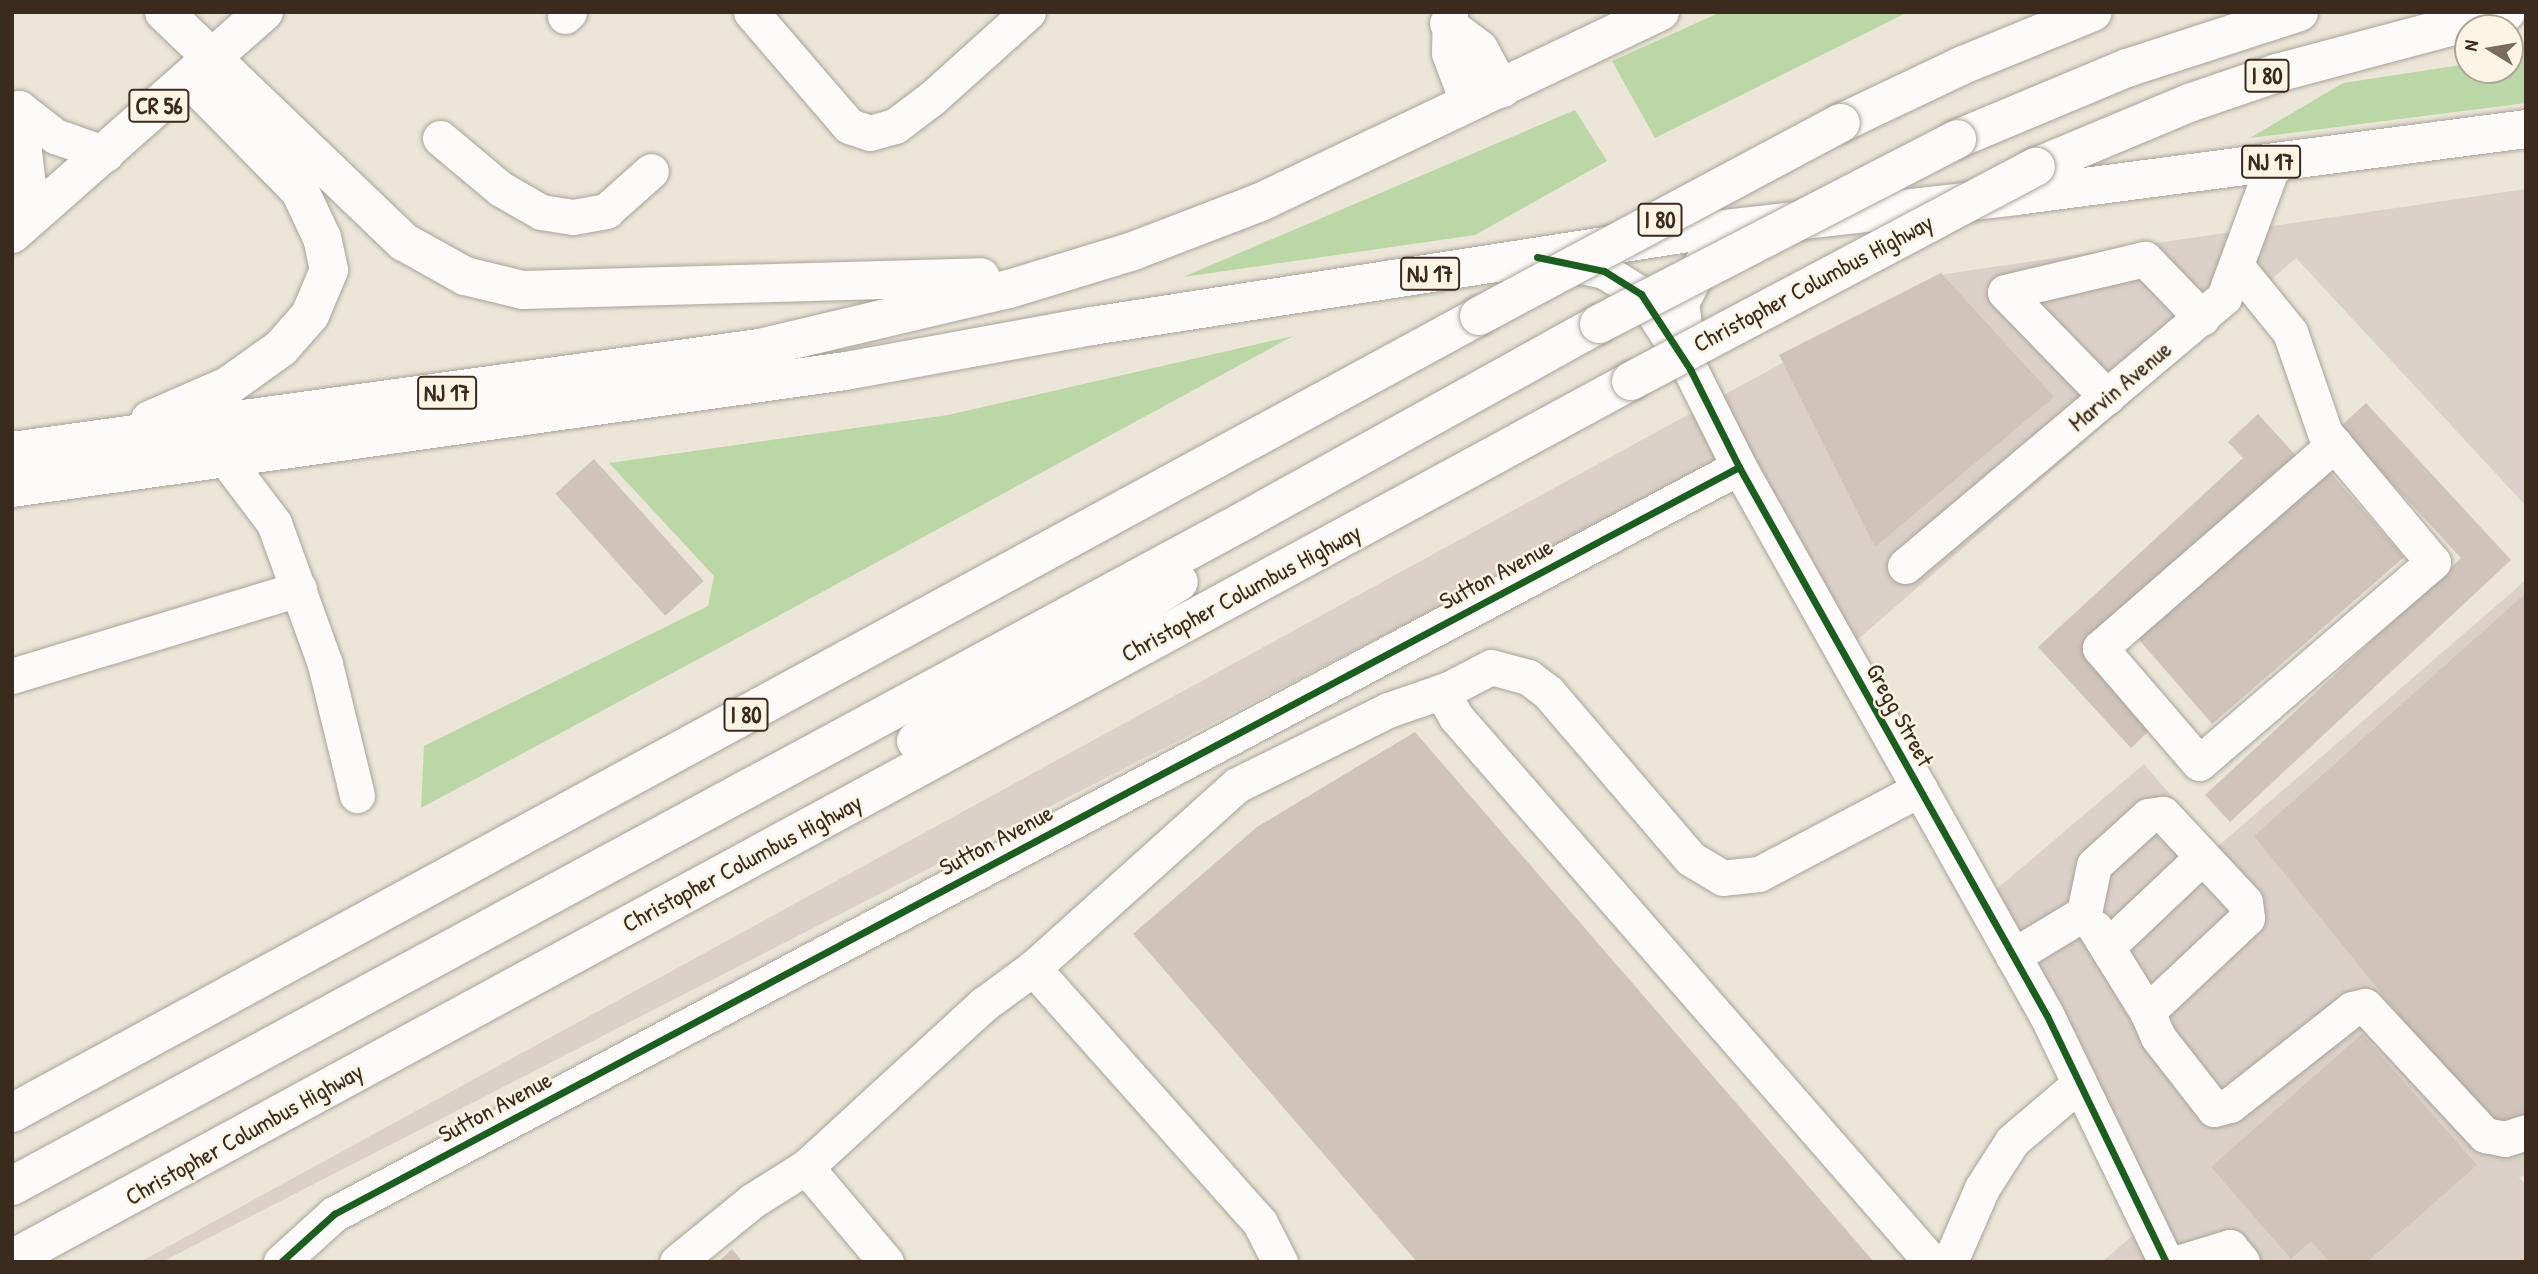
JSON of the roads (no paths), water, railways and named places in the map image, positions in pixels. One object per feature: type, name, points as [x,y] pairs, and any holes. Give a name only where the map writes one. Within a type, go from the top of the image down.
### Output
[{"type":"main road","points":[[108,438],[228,386],[281,348],[310,315],[329,270],[322,238],[300,191],[201,69],[164,12]]},
{"type":"main road","name":"CR 56","points":[[19,228],[264,12]]},
{"type":"main road","name":"I 80","points":[[12,1113],[1479,316],[1841,123],[1963,65],[2093,12]]},
{"type":"main road","name":"I 80","points":[[12,1186],[1247,519],[1599,324],[1958,139],[2127,68],[2299,12]]},
{"type":"main road","name":"Christopher Columbus Highway","points":[[12,1259],[1631,381],[2036,167],[2189,103],[2277,73],[2506,12]]},
{"type":"main road","name":"NJ 17","points":[[12,451],[758,348],[1053,275],[1263,201],[1502,89],[1649,15]]},
{"type":"main road","points":[[201,69],[404,242],[465,276],[523,290],[1053,275]]},
{"type":"main road","name":"NJ 17","points":[[12,488],[846,371],[1092,326],[1733,228],[2526,130]]},
{"type":"main road","points":[[702,883],[844,785],[1176,584],[1247,519]]},
{"type":"street","points":[[751,12],[849,126],[870,133],[895,126],[932,98],[1028,12]]},
{"type":"street","points":[[1449,17],[1480,48],[1502,89]]},
{"type":"street","points":[[1449,17],[1449,53],[1468,104]]},
{"type":"street","points":[[19,228],[30,203],[19,108],[55,136],[106,154]]},
{"type":"street","points":[[440,138],[501,189],[552,214],[573,217],[606,211],[651,171]]},
{"type":"street","name":"Marvin Avenue","points":[[1905,566],[2224,298],[2274,162]]},
{"type":"street","name":"Gregg Street","points":[[1690,369],[1681,303],[1702,261],[1733,228]]},
{"type":"street","name":"Gregg Street","points":[[1536,257],[1604,271],[1641,294],[1690,369],[1739,467],[2013,956],[2166,1262]]},
{"type":"street","points":[[2107,397],[2005,292],[2144,259],[2202,318]]},
{"type":"street","points":[[2237,267],[2290,332],[2325,433],[2433,562],[2199,763],[2100,648],[2334,444]]},
{"type":"street","points":[[224,457],[274,523],[325,664],[357,795]]},
{"type":"street","name":"Sutton Avenue","points":[[281,1262],[334,1214],[1739,467]]},
{"type":"street","points":[[12,676],[299,589]]},
{"type":"street","points":[[677,1262],[752,1201],[806,1167],[984,1004],[1033,968],[1237,785],[1388,710],[1449,689],[1491,667],[1528,677],[1548,692],[1691,859],[1723,878],[1759,874],[1920,789]]},
{"type":"street","points":[[1449,689],[1447,701],[1456,717],[1928,1258],[1946,1261],[1982,1188],[2012,1141],[2079,1084]]},
{"type":"street","points":[[2013,956],[2084,913],[2094,865],[2148,816],[2163,814],[2245,902],[2247,918],[2147,1012]]},
{"type":"street","points":[[2108,946],[2203,857]]},
{"type":"street","points":[[2084,913],[2108,946],[2147,1012],[2158,1037],[2214,1109],[2230,1105],[2352,1009],[2365,1006],[2485,1135],[2505,1139],[2526,1132]]},
{"type":"street","points":[[1033,968],[1260,1223],[1280,1262]]},
{"type":"street","points":[[806,1167],[887,1262]]},
{"type":"street","points":[[2181,1262],[2230,1247],[2242,1262]]}]
